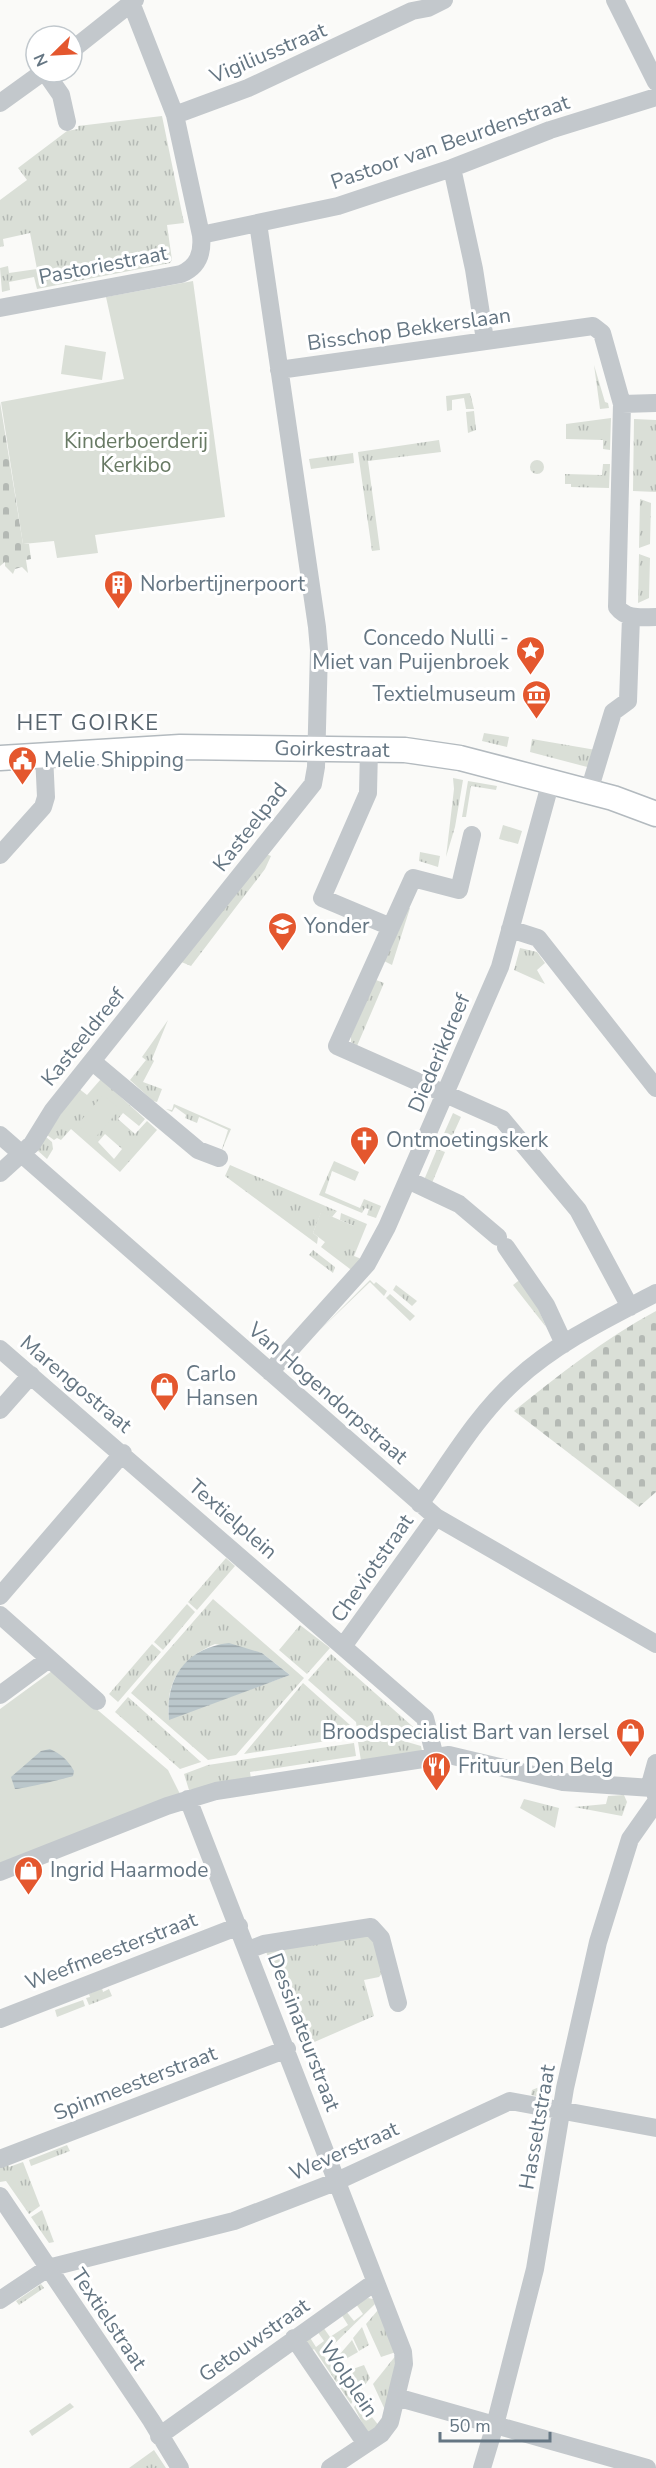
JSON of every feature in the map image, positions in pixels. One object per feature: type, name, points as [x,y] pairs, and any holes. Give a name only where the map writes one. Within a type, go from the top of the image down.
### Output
[{"type":"street","name":"Vigiliusstraat","points":[[175,115],[248,88],[412,11],[428,8],[444,0]]},
{"type":"street","points":[[615,0],[656,82]]},
{"type":"street","points":[[84,40],[132,1],[175,115],[201,235],[258,223],[317,634],[317,747]]},
{"type":"street","points":[[0,103],[27,84]]},
{"type":"street","points":[[53,84],[61,95],[68,122]]},
{"type":"street","name":"Pastoor van Beurdenstraat","points":[[258,223],[338,206],[452,168],[550,130],[656,97]]},
{"type":"street","points":[[452,168],[474,269],[485,340]]},
{"type":"street","name":"Pastoriestraat","points":[[0,308],[181,274],[195,266],[201,252],[201,235]]},
{"type":"street","name":"Bisschop Bekkerslaan","points":[[279,370],[593,326],[602,333],[622,404],[617,607],[623,614],[631,617]]},
{"type":"street","points":[[622,404],[656,403]]},
{"type":"street","points":[[589,791],[613,712],[628,701],[631,617],[656,617]]},
{"type":"street","name":"Goirkestraat","points":[[0,758],[180,747],[317,747],[405,750],[460,758],[589,791],[656,813]]},
{"type":"street","name":"Kasteelpad","points":[[200,926],[313,784],[317,747]]},
{"type":"street","points":[[369,749],[368,793],[322,898],[391,927]]},
{"type":"street","points":[[0,855],[43,807],[46,797],[44,755]]},
{"type":"street","name":"Diederikdreef","points":[[270,1372],[367,1264],[408,1180],[500,967],[551,781]]},
{"type":"street","points":[[472,835],[459,890],[413,878],[337,1046],[502,1119],[578,1210],[630,1307]]},
{"type":"street","name":"Kasteeldreef","points":[[0,1173],[32,1144],[53,1110],[200,926]]},
{"type":"street","points":[[510,929],[538,938],[656,1088]]},
{"type":"street","points":[[93,1062],[198,1150],[219,1158]]},
{"type":"street","name":"Van Hogendorpstraat","points":[[0,1135],[436,1517],[656,1644]]},
{"type":"street","points":[[408,1180],[459,1204],[502,1242],[546,1305],[564,1344]]},
{"type":"street","points":[[420,1504],[480,1419],[516,1380],[564,1344],[656,1293]]},
{"type":"street","name":"Marengostraat","points":[[0,1349],[123,1453]]},
{"type":"street","points":[[0,1410],[31,1375]]},
{"type":"street","points":[[0,1596],[123,1453]]},
{"type":"street","name":"Textielplein","points":[[123,1453],[425,1718],[435,1756]]},
{"type":"street","name":"Cheviotstraat","points":[[344,1646],[436,1517]]},
{"type":"street","points":[[0,1614],[97,1701]]},
{"type":"street","points":[[0,1695],[49,1659]]},
{"type":"street","points":[[0,1872],[188,1799],[216,1791],[435,1756],[449,1755],[563,1782],[654,1795]]},
{"type":"street","name":"Hasseltstraat","points":[[482,2468],[535,2269],[565,2088],[598,1942],[630,1839],[654,1795],[651,1781],[656,1763]]},
{"type":"street","name":"Dessinateurstraat","points":[[188,1799],[287,2049],[335,2182],[375,2282]]},
{"type":"street","name":"Weefmeesterstraat","points":[[0,2019],[239,1926]]},
{"type":"street","points":[[248,1950],[264,1944],[371,1927],[381,1938],[398,2003]]},
{"type":"street","name":"Spinmeesterstraat","points":[[0,2158],[287,2049]]},
{"type":"street","name":"Weverstraat","points":[[0,2300],[48,2268],[234,2221],[335,2182],[510,2101],[656,2128]]},
{"type":"street","name":"Textielstraat","points":[[0,2196],[152,2420],[159,2436],[180,2468]]},
{"type":"street","name":"Getouwstraat","points":[[159,2436],[375,2282]]},
{"type":"street","name":"Wolplein","points":[[330,2468],[381,2434],[390,2422],[404,2364],[403,2352],[375,2282]]},
{"type":"street","name":"Wolplein","points":[[294,2338],[366,2444]]},
{"type":"street","points":[[396,2397],[647,2468]]},
{"type":"green space","points":[[162,116],[184,223],[167,225],[172,260],[170,263],[37,289],[34,277],[9,282],[10,290],[2,292],[0,268],[8,266],[9,273],[37,269],[30,233],[3,239],[4,246],[0,247],[0,200],[27,180],[18,168],[67,131],[78,129],[78,126]]},
{"type":"green space","name":"Kinderboerderij Kerkibo","points":[[193,281],[225,517],[95,535],[98,553],[57,558],[54,541],[23,544],[1,402],[124,379],[106,297]]},
{"type":"green space","points":[[65,345],[106,352],[102,380],[61,374]]},
{"type":"green space","points":[[594,365],[605,402],[608,403],[609,408],[600,409]]},
{"type":"green space","points":[[470,393],[474,409],[466,409],[464,398],[452,400],[452,410],[447,411],[446,396]]},
{"type":"green space","points":[[0,402],[23,544],[29,544],[31,559],[26,560],[28,573],[22,567],[15,569],[13,574],[5,566],[5,562],[0,566]]},
{"type":"green space","points":[[474,411],[476,430],[468,433],[466,412]]},
{"type":"green space","points":[[611,418],[610,450],[603,449],[603,440],[566,439],[566,424]]},
{"type":"green space","points":[[634,419],[656,420],[656,492],[633,491]]},
{"type":"green space","points":[[439,440],[441,452],[368,461],[380,550],[372,551],[358,452]]},
{"type":"green space","points":[[353,453],[354,463],[311,469],[309,459]]},
{"type":"green space","points":[[534,460],[540,460],[544,467],[540,474],[534,474],[530,470],[530,464]]},
{"type":"green space","points":[[603,464],[610,464],[609,488],[571,487],[571,484],[565,484],[565,474],[602,475]]},
{"type":"green space","points":[[640,499],[651,503],[650,544],[639,548]]},
{"type":"green space","points":[[639,554],[650,558],[649,598],[638,603]]},
{"type":"green space","points":[[484,733],[509,737],[507,747],[482,741]]},
{"type":"green space","points":[[532,739],[596,750],[591,768],[530,752]]},
{"type":"green space","points":[[453,778],[463,780],[455,827],[446,857],[454,789]]},
{"type":"green space","points":[[468,781],[497,786],[496,790],[471,786],[466,817],[462,817]]},
{"type":"green space","points":[[503,825],[522,831],[518,844],[499,839]]},
{"type":"green space","points":[[420,852],[440,856],[438,867],[419,861]]},
{"type":"green space","points":[[266,854],[271,856],[265,869],[191,966],[179,961]]},
{"type":"green space","points":[[407,907],[410,908],[392,965],[384,961]]},
{"type":"green space","points":[[520,948],[537,952],[545,963],[537,970],[545,984],[514,970]]},
{"type":"green space","points":[[376,980],[384,983],[357,1046],[351,1042],[351,1036]]},
{"type":"green space","points":[[168,1020],[152,1059],[154,1061],[143,1082],[162,1089],[157,1102],[130,1080],[146,1060],[142,1057]]},
{"type":"green space","points":[[101,1079],[145,1119],[139,1126],[123,1113],[118,1119],[135,1134],[147,1121],[157,1130],[120,1172],[71,1129],[61,1140],[57,1138],[54,1140],[47,1135],[78,1088],[87,1095]],"holes":[[[105,1134],[122,1149],[114,1159],[98,1142]]]},
{"type":"green space","points":[[103,1095],[120,1109],[94,1139],[77,1125]]},
{"type":"green space","points":[[174,1104],[231,1129],[221,1152],[228,1130],[199,1117],[197,1123],[185,1118],[186,1115],[175,1107],[172,1112],[166,1109],[172,1110]]},
{"type":"green space","points":[[453,1113],[461,1117],[446,1150],[438,1147]]},
{"type":"green space","points":[[46,1137],[52,1142],[53,1149],[47,1159],[37,1150]]},
{"type":"green space","points":[[437,1149],[445,1152],[432,1183],[424,1180]]},
{"type":"green space","points":[[334,1161],[359,1172],[355,1181],[332,1171],[325,1193],[360,1208],[364,1199],[381,1206],[376,1218],[367,1215],[369,1209],[365,1208],[362,1213],[319,1195]]},
{"type":"green space","points":[[230,1165],[337,1211],[332,1217],[321,1213],[313,1233],[318,1237],[317,1244],[225,1176]]},
{"type":"green space","points":[[321,1212],[354,1226],[342,1255],[313,1233]]},
{"type":"green space","points":[[341,1213],[367,1224],[354,1256],[364,1260],[354,1272],[321,1247],[325,1242],[354,1226],[340,1220]]},
{"type":"green space","points":[[313,1250],[335,1267],[333,1273],[309,1255]]},
{"type":"green space","points":[[522,1278],[530,1289],[546,1327],[513,1285]]},
{"type":"green space","points":[[370,1280],[387,1291],[384,1296],[370,1282],[318,1332]]},
{"type":"green space","points":[[396,1285],[417,1301],[412,1306],[393,1290]]},
{"type":"green space","points":[[390,1294],[415,1316],[410,1321],[386,1298]]},
{"type":"green space","points":[[656,1311],[656,1492],[639,1507],[514,1411],[600,1345]]},
{"type":"green space","points":[[226,1558],[235,1566],[197,1610],[188,1602]]},
{"type":"green space","points":[[213,1599],[304,1678],[236,1755],[208,1760],[131,1693]],"holes":[[[215,1644],[262,1653],[290,1675],[169,1719],[168,1706],[173,1683],[184,1664],[193,1657]]]},
{"type":"green space","points":[[187,1604],[195,1612],[163,1650],[154,1642]]},
{"type":"green space","points":[[300,1625],[330,1648],[307,1674],[279,1650]]},
{"type":"green space","points":[[152,1644],[161,1652],[118,1702],[109,1694]]},
{"type":"green space","points":[[331,1654],[429,1741],[390,1732],[358,1737],[356,1722],[308,1680]]},
{"type":"green space","points":[[52,1671],[168,1770],[180,1794],[0,1863],[0,1709]]},
{"type":"green space","points":[[303,1683],[350,1725],[352,1737],[244,1754]]},
{"type":"green space","points":[[128,1697],[201,1762],[180,1769],[115,1712]]},
{"type":"green space","points":[[390,1737],[421,1746],[422,1751],[361,1761],[358,1742]]},
{"type":"green space","points":[[354,1743],[356,1756],[250,1772],[251,1779],[189,1790],[184,1774],[208,1765]]},
{"type":"green space","points":[[624,1795],[627,1802],[622,1816],[574,1807],[606,1804],[608,1796]]},
{"type":"green space","points":[[524,1799],[559,1808],[555,1828],[520,1808]]},
{"type":"green space","points":[[372,1935],[383,1972],[379,1977],[364,1980],[374,2016],[303,2047],[265,1949]]},
{"type":"green space","points":[[102,1988],[103,1992],[109,1989],[112,1996],[89,2005],[86,1998],[90,1997],[89,1994]]},
{"type":"green space","points":[[83,2000],[85,2006],[57,2017],[55,2010]]},
{"type":"green space","points":[[549,2083],[546,2098],[531,2095],[532,2090]]},
{"type":"green space","points":[[67,2145],[70,2151],[31,2166],[29,2160]]},
{"type":"green space","points":[[7,2161],[9,2167],[23,2162],[40,2206],[29,2214],[6,2181],[0,2182],[0,2166]]},
{"type":"green space","points":[[42,2210],[54,2242],[49,2243],[31,2217]]},
{"type":"green space","points":[[41,2284],[44,2288],[19,2305],[16,2301]]},
{"type":"green space","points":[[368,2298],[373,2299],[375,2304],[323,2355],[356,2397],[351,2404],[314,2349],[309,2352],[305,2340],[309,2336],[316,2347],[324,2341],[317,2331],[323,2327],[330,2337],[348,2325],[341,2314],[346,2311],[354,2321],[363,2314],[356,2304]]},
{"type":"green space","points":[[378,2310],[396,2352],[381,2357],[366,2324]]},
{"type":"green space","points":[[362,2327],[369,2345],[359,2351],[353,2338]]},
{"type":"green space","points":[[352,2340],[358,2352],[344,2360],[340,2354]]},
{"type":"green space","points":[[397,2354],[386,2412],[373,2384]]},
{"type":"green space","points":[[364,2365],[370,2378],[362,2389],[350,2370]]},
{"type":"green space","points":[[359,2401],[380,2427],[368,2434],[354,2407]]},
{"type":"green space","points":[[70,2403],[74,2407],[32,2436],[29,2431]]},
{"type":"green space","points":[[154,2450],[166,2468],[129,2468]]},
{"type":"shaded area","points":[[229,1643],[262,1653],[290,1675],[169,1720],[171,1691],[181,1668],[201,1651]]},
{"type":"shaded area","points":[[50,1749],[67,1761],[74,1771],[73,1776],[15,1789],[11,1777],[41,1751]]},
{"type":"place","name":"Norbertijnerpoort","points":[[119,610]]},
{"type":"place","name":"Concedo Nulli - Miet van Puijenbroek","points":[[530,676]]},
{"type":"place","name":"Textielmuseum","points":[[537,720]]},
{"type":"place","name":"Melie Shipping","points":[[23,786]]},
{"type":"place","name":"Yonder","points":[[283,952]]},
{"type":"place","name":"Ontmoetingskerk","points":[[365,1166]]},
{"type":"place","name":"Carlo Hansen","points":[[165,1412]]},
{"type":"place","name":"Broodspecialist Bart van Iersel","points":[[630,1758]]},
{"type":"place","name":"Frituur Den Belg","points":[[437,1792]]},
{"type":"place","name":"Ingrid Haarmode","points":[[29,1896]]},
{"type":"district","name":"HET GOIRKE","points":[[88,722]]}]
